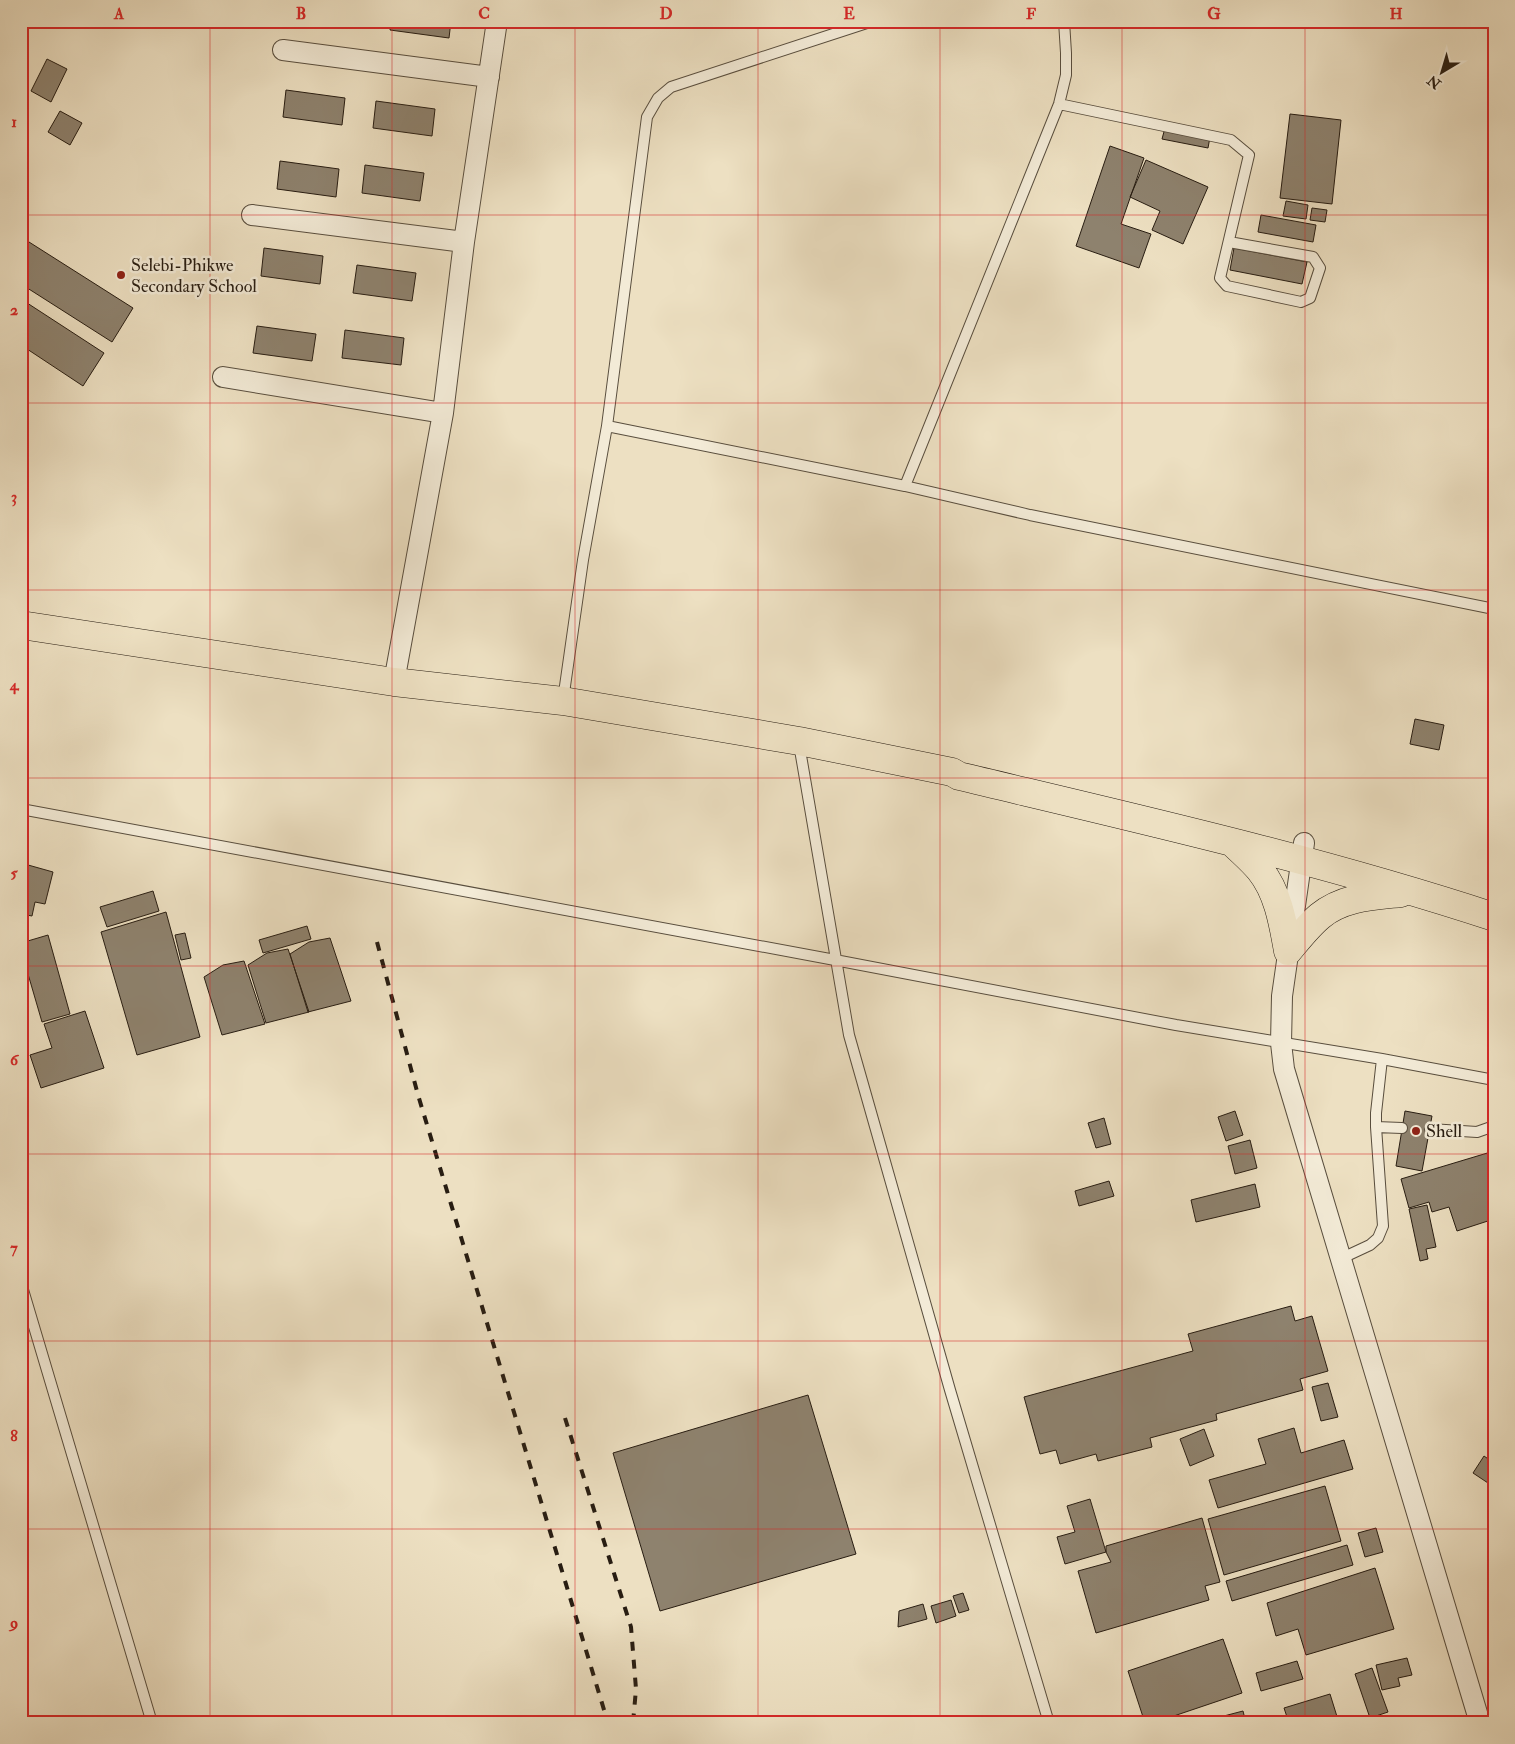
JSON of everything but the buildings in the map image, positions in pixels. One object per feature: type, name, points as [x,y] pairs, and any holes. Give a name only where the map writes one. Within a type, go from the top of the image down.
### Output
[{"type":"main road","points":[[21,625],[394,682],[563,701],[798,741],[952,772],[959,776],[1231,841],[1302,851],[1494,916]]},
{"type":"main road","points":[[952,772],[961,770],[1012,776],[1099,793],[1302,851],[1434,881],[1494,901]]},
{"type":"main road","points":[[1231,841],[1260,870],[1270,886],[1278,907],[1288,951]]},
{"type":"main road","points":[[1288,951],[1319,916],[1336,905],[1357,898],[1416,891]]},
{"type":"street","points":[[394,682],[443,413],[464,242],[497,21]]},
{"type":"street","points":[[283,50],[489,77]]},
{"type":"street","points":[[252,215],[464,242]]},
{"type":"street","points":[[223,377],[443,413]]},
{"type":"street","points":[[1302,851],[1282,996],[1281,1043],[1284,1069],[1480,1723]]},
{"type":"lane","points":[[563,701],[583,560],[607,426],[647,116],[658,98],[671,87],[873,21]]},
{"type":"lane","points":[[906,486],[1059,104],[1066,75],[1064,21]]},
{"type":"lane","points":[[1059,104],[1231,140],[1249,155],[1220,278],[1227,286],[1301,302],[1310,298],[1320,268],[1313,257],[1229,242]]},
{"type":"lane","points":[[607,426],[906,486],[1030,515],[1494,609]]},
{"type":"lane","points":[[798,741],[849,1035],[1049,1723]]},
{"type":"lane","points":[[21,809],[835,960],[1166,1024],[1382,1059],[1494,1080]]},
{"type":"lane","points":[[1340,1259],[1378,1238],[1383,1226],[1376,1127],[1382,1059]]},
{"type":"lane","points":[[1430,1129],[1477,1132],[1494,1126]]},
{"type":"lane","points":[[1376,1127],[1402,1128]]},
{"type":"lane","points":[[21,1283],[152,1723]]},
{"type":"railway","points":[[377,942],[418,1095],[608,1723]]},
{"type":"railway","points":[[565,1418],[631,1627],[636,1689],[633,1723]]},
{"type":"place","name":"Selebi-Phikwe Secondary School","points":[[121,275]]},
{"type":"place","name":"Shell","points":[[1416,1131]]}]
